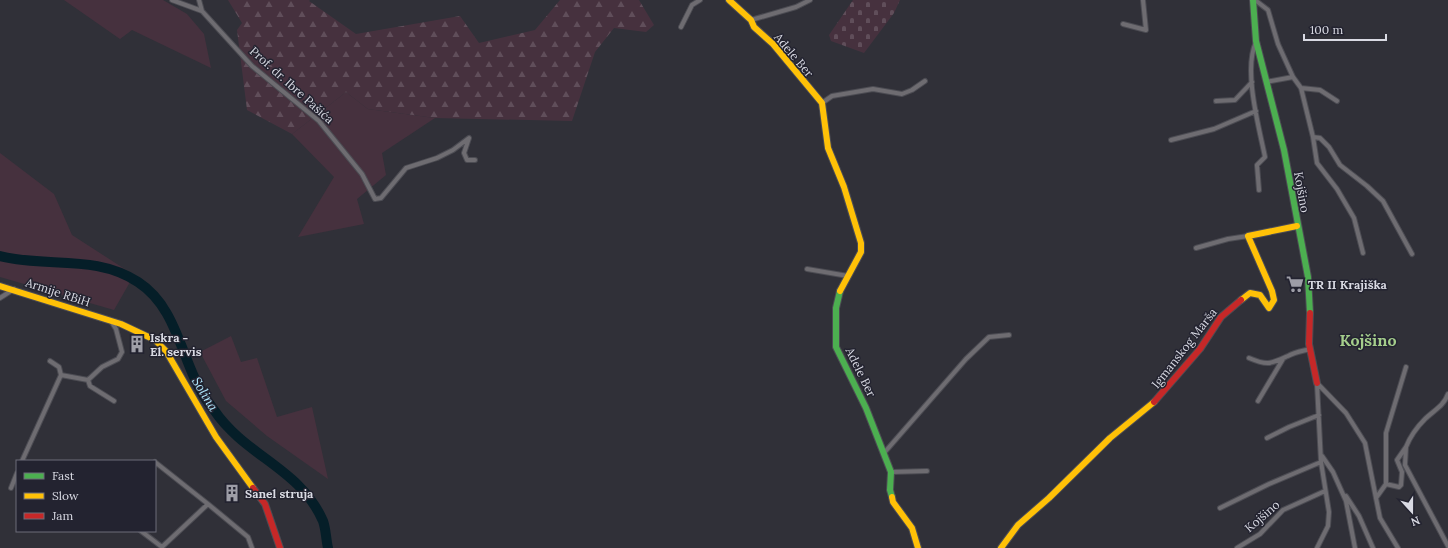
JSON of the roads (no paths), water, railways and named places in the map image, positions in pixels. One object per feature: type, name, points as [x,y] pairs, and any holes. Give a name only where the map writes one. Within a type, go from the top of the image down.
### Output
[{"type":"street","name":"Prof. dr. Ibre Pašića","points":[[172,0],[202,11]]},
{"type":"street","name":"Prof. dr. Ibre Pašića","points":[[199,0],[202,11],[252,66],[320,121],[362,174],[375,199],[381,198],[406,168],[437,158],[453,150],[469,138],[464,153],[467,160],[475,160]]},
{"type":"street","points":[[681,27],[692,5],[700,0]]},
{"type":"street","name":"Adele Ber","points":[[729,0],[751,20],[754,28],[773,44],[822,103],[828,148],[844,186],[861,243],[861,252],[840,290],[836,308],[836,348],[866,408],[884,453],[891,472],[890,490],[893,502],[912,528],[918,548]]},
{"type":"street","points":[[751,20],[796,7],[810,0]]},
{"type":"street","points":[[1123,24],[1146,30],[1143,0]]},
{"type":"street","points":[[1254,0],[1268,10],[1278,44],[1293,77],[1301,88],[1318,163],[1337,189],[1354,218],[1363,253]]},
{"type":"street","name":"Kojšino","points":[[1254,0],[1256,41],[1284,150],[1297,226],[1308,277],[1311,301],[1309,334],[1310,349],[1317,383],[1321,462],[1325,491],[1330,512],[1328,526],[1317,548]]},
{"type":"street","name":"Kojšino","points":[[1256,41],[1252,50],[1252,82],[1265,157],[1257,165],[1259,190]]},
{"type":"street","points":[[1266,82],[1293,77]]},
{"type":"street","points":[[822,103],[832,96],[873,89],[902,94],[912,90],[925,81]]},
{"type":"street","points":[[1216,101],[1235,100],[1252,82]]},
{"type":"street","points":[[1301,88],[1320,90],[1337,101]]},
{"type":"street","points":[[1171,140],[1214,129],[1256,112]]},
{"type":"street","points":[[1313,137],[1320,138],[1329,147],[1340,165],[1384,201],[1412,254]]},
{"type":"street","points":[[1196,248],[1228,238],[1248,236],[1297,226]]},
{"type":"street","name":"Igmanskog Marša","points":[[1001,548],[1018,525],[1049,498],[1110,438],[1156,401],[1183,372],[1213,332],[1221,317],[1250,293],[1260,295],[1269,308],[1273,304],[1275,299],[1248,236]]},
{"type":"street","points":[[808,270],[848,276]]},
{"type":"street","name":"Armije RBiH","points":[[0,286],[14,289],[109,320],[155,340],[166,351],[216,436],[264,504],[280,548]]},
{"type":"street","points":[[0,298],[14,289]]},
{"type":"street","points":[[88,380],[102,367],[118,359],[122,352],[116,329],[109,320]]},
{"type":"street","points":[[884,453],[966,359],[989,337],[1009,335]]},
{"type":"street","points":[[1258,401],[1283,359],[1288,355],[1310,349]]},
{"type":"street","points":[[1249,358],[1267,364],[1283,359]]},
{"type":"street","points":[[22,460],[61,375],[59,367],[50,361]]},
{"type":"street","points":[[1376,498],[1386,484],[1386,433],[1406,367]]},
{"type":"street","points":[[61,375],[88,380]]},
{"type":"street","points":[[88,380],[90,386],[114,402]]},
{"type":"street","points":[[1317,383],[1346,413],[1365,443],[1380,518],[1398,548]]},
{"type":"street","points":[[1386,484],[1398,487],[1401,485],[1402,472],[1397,460],[1418,427],[1440,407],[1448,394]]},
{"type":"street","points":[[1267,438],[1319,415]]},
{"type":"street","points":[[1406,447],[1405,465],[1448,546]]},
{"type":"street","points":[[1321,456],[1333,472],[1346,500],[1355,548]]},
{"type":"street","name":"Kojšino","points":[[1220,508],[1269,484],[1321,462]]},
{"type":"street","points":[[156,463],[248,537],[252,548]]},
{"type":"street","points":[[891,472],[927,472]]},
{"type":"street","points":[[11,488],[16,476]]},
{"type":"street","name":"Kojšino","points":[[1237,548],[1260,534],[1283,510],[1325,491]]},
{"type":"street","points":[[1342,491],[1359,516],[1373,548]]},
{"type":"street","points":[[142,532],[162,548],[208,504]]},
{"type":"waterway","name":"Solina","points":[[0,256],[105,268],[122,273],[150,291],[167,313],[195,379],[209,403],[227,426],[241,440],[287,475],[301,488],[313,503],[323,521],[328,548]]},
{"type":"place","name":"TR II Krajiška","points":[[1295,284]]},
{"type":"place","name":"Iskra - El. servis","points":[[137,344]]},
{"type":"place","name":"Sanel struja","points":[[232,493]]},
{"type":"district","name":"Kojšino","points":[[1368,340]]}]
